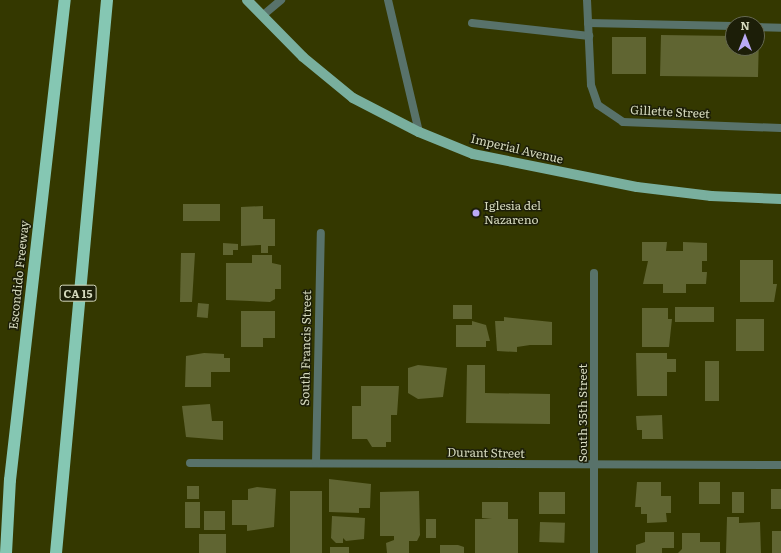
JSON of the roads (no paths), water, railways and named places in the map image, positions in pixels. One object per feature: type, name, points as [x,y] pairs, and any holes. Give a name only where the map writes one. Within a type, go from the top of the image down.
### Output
[{"type":"highway","name":"Escondido Freeway","points":[[6,553],[10,480],[65,0]]},
{"type":"highway","name":"CA 15","points":[[56,553],[102,34],[107,0]]},
{"type":"highway","points":[[0,511],[10,480]]},
{"type":"main road","name":"Imperial Avenue","points":[[247,0],[302,57],[353,98],[420,132],[473,154],[605,182],[711,196],[781,199]]},
{"type":"street","points":[[262,16],[281,0]]},
{"type":"street","points":[[388,0],[420,132]]},
{"type":"street","name":"Gillette Street","points":[[587,0],[591,85],[598,105],[623,122],[781,128]]},
{"type":"street","points":[[472,23],[589,36]]},
{"type":"street","points":[[588,23],[725,26]]},
{"type":"street","points":[[765,27],[781,28]]},
{"type":"street","name":"South Francis Street","points":[[316,463],[321,233]]},
{"type":"street","name":"South 35th Street","points":[[594,273],[594,553]]},
{"type":"street","name":"Durant Street","points":[[190,463],[316,463],[595,467],[781,465]]},
{"type":"place","name":"Iglesia del Nazareno","points":[[476,213]]}]
